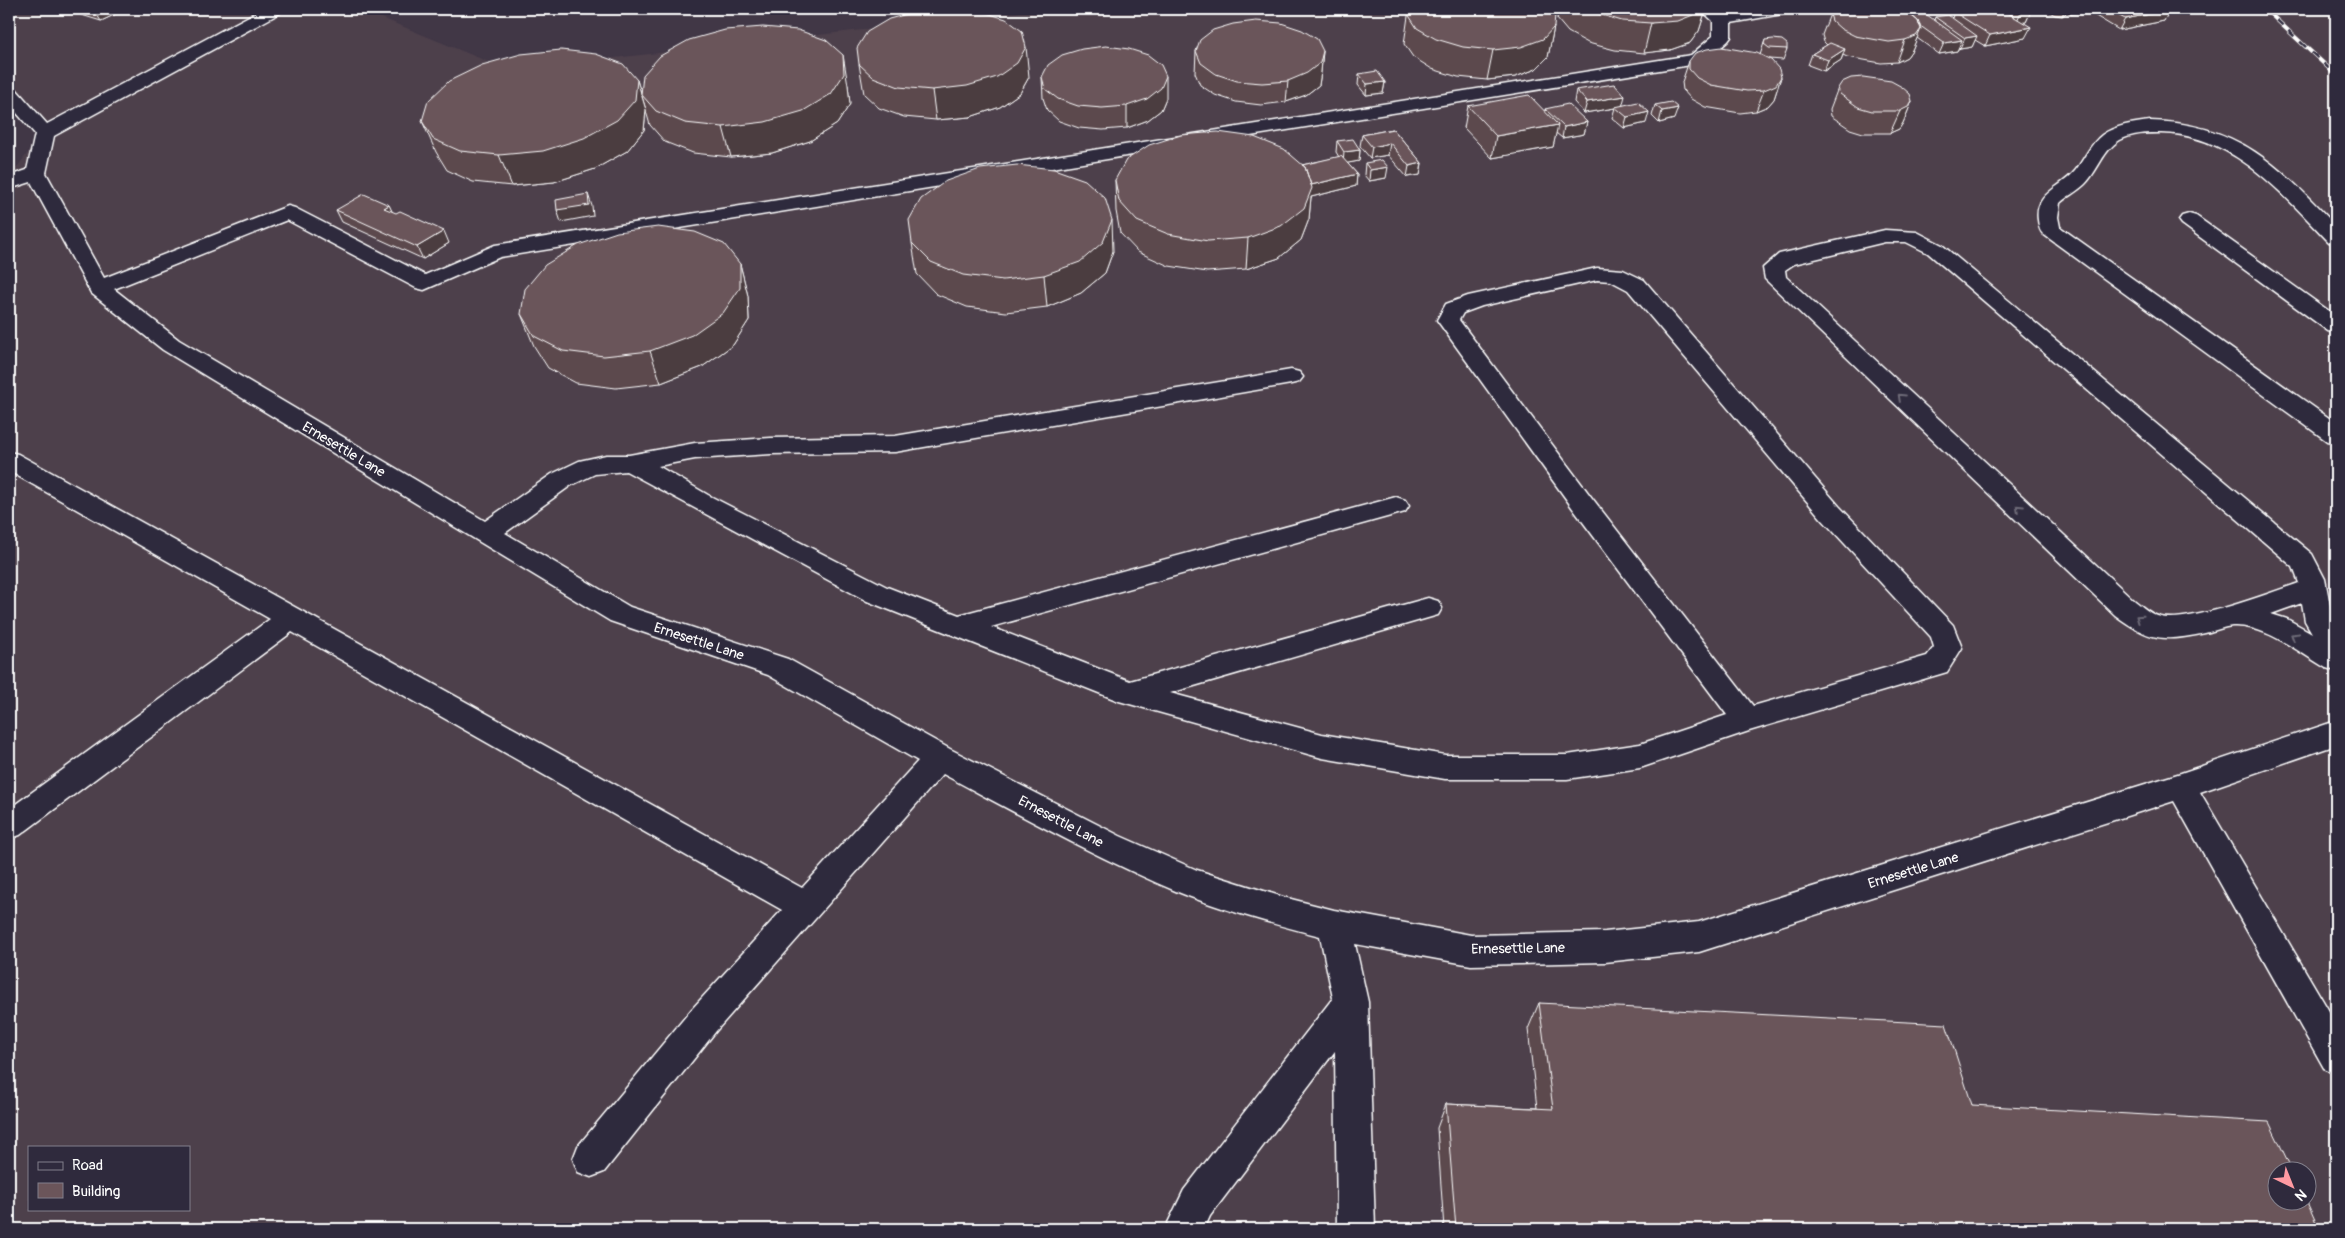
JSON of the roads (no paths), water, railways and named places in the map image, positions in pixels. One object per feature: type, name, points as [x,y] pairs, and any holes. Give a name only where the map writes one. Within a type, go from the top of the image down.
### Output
[{"type":"street","points":[[9,183],[36,173],[45,133],[274,9]]},
{"type":"street","points":[[99,288],[288,212],[424,283],[495,251],[1697,59],[1722,37],[1715,14],[1782,9]]},
{"type":"street","points":[[9,93],[45,133]]},
{"type":"street","points":[[9,123],[28,113]]},
{"type":"street","points":[[2336,238],[2306,207],[2242,150],[2216,137],[2194,130],[2162,126],[2130,128],[2105,142],[2080,178],[2052,198],[2046,215],[2050,230],[2336,435]]},
{"type":"street","name":"Ernesettle Lane","points":[[36,173],[99,288],[171,345],[485,534],[620,614],[778,667],[939,758],[1109,846],[1190,882],[1283,912],[1334,924],[1471,950],[1605,947],[1699,938],[2181,786],[2336,733]]},
{"type":"street","points":[[2189,220],[2336,326]]},
{"type":"street","points":[[2313,589],[2232,616],[2175,629],[2159,628],[2144,622],[2125,608],[1776,279],[1774,268],[1787,259],[1886,236],[1910,236],[1935,249],[2303,561],[2312,579],[2319,621],[2336,652]]},
{"type":"street","points":[[629,463],[646,470],[699,501],[877,594],[1129,693],[1322,746],[1445,767],[1567,767],[1640,756],[1747,720],[1937,664],[1948,648],[1942,632],[1830,512],[1636,285],[1615,274],[1597,274],[1476,301],[1454,309],[1448,320],[1583,504],[1747,720]]},
{"type":"street","points":[[485,534],[561,480],[588,467],[606,463],[629,463],[695,451],[771,446],[895,444],[1290,377]]},
{"type":"street","points":[[9,460],[805,906]]},
{"type":"street","points":[[958,626],[1396,506]]},
{"type":"street","points":[[1129,693],[1428,608]]},
{"type":"street","points":[[2232,616],[2256,618],[2277,626],[2336,660]]},
{"type":"street","points":[[9,826],[291,618]]},
{"type":"street","points":[[591,1159],[704,1020],[939,758]]},
{"type":"street","points":[[2181,786],[2336,1056]]},
{"type":"street","points":[[1334,924],[1351,1002],[1356,1229]]},
{"type":"street","points":[[1184,1229],[1197,1203],[1351,1002]]},
{"type":"railway","points":[[2265,9],[2336,75]]}]
